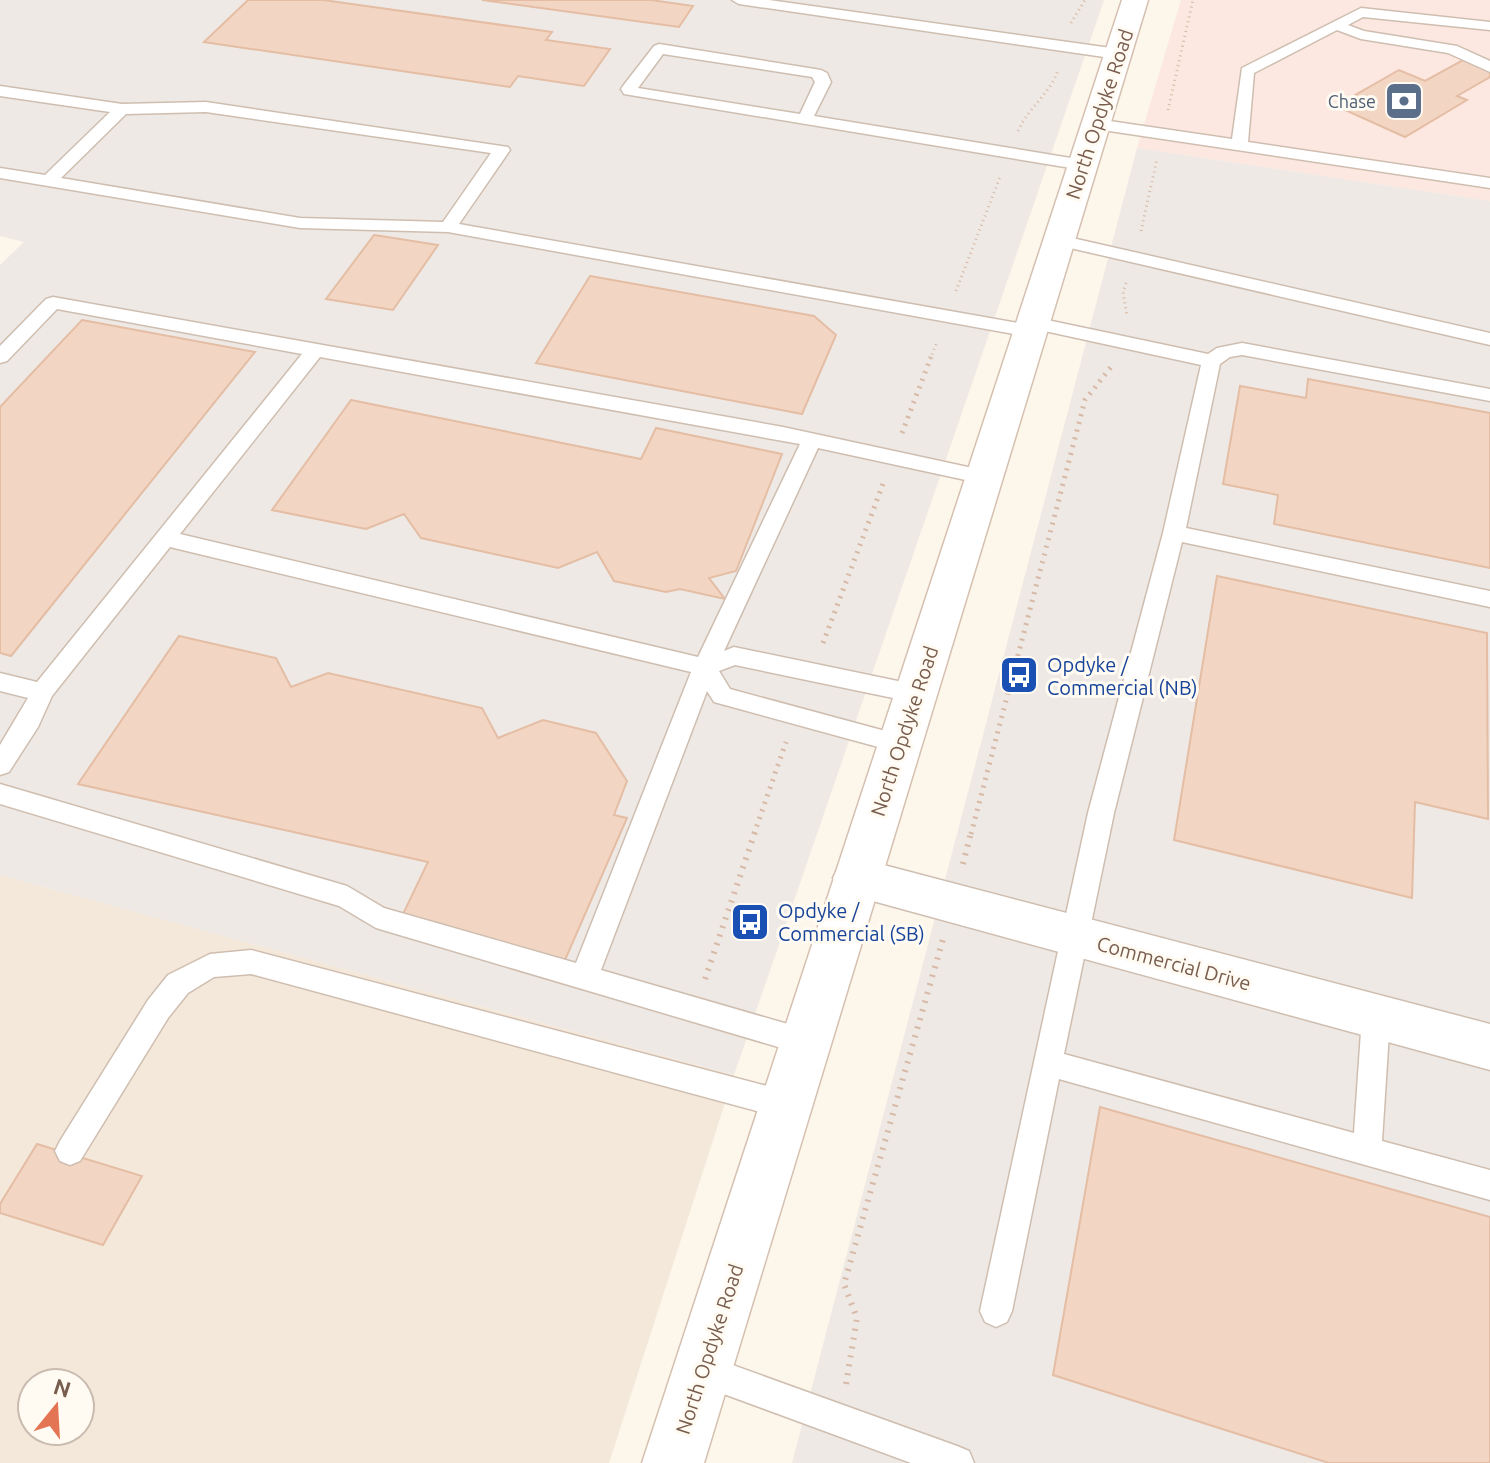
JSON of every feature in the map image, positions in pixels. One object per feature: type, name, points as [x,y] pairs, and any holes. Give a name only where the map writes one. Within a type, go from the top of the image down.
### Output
[{"type":"main road","name":"North Opdyke Road","points":[[673,1463],[1135,0]]},
{"type":"main road","name":"Commercial Drive","points":[[857,878],[1490,1047]]},
{"type":"lane","points":[[739,0],[1118,54]]},
{"type":"lane","points":[[1239,146],[1247,71],[1361,12],[1490,26]]},
{"type":"lane","points":[[1336,25],[1361,35],[1452,49],[1490,67]]},
{"type":"lane","points":[[805,119],[823,82],[822,76],[816,73],[659,49],[629,89],[630,91],[1009,153],[1163,135],[1490,183]]},
{"type":"lane","points":[[0,91],[122,109],[206,107],[502,150],[448,227]]},
{"type":"lane","points":[[49,181],[122,109]]},
{"type":"lane","points":[[0,173],[300,223],[448,227],[947,316],[1122,342],[1211,361]]},
{"type":"lane","points":[[1059,240],[1490,339]]},
{"type":"lane","points":[[0,357],[53,303],[317,348],[812,440],[984,477]]},
{"type":"lane","points":[[0,765],[30,720],[42,692],[317,348]]},
{"type":"lane","points":[[996,1311],[1101,813],[1174,533],[1211,361],[1224,352],[1242,349],[1490,395]]},
{"type":"lane","points":[[584,978],[705,667],[812,440]]},
{"type":"lane","points":[[1174,533],[1490,599]]},
{"type":"lane","points":[[165,538],[705,667],[734,656],[917,694]]},
{"type":"lane","points":[[705,667],[722,696],[900,744]]},
{"type":"lane","points":[[0,682],[42,692]]},
{"type":"lane","points":[[0,794],[347,897],[376,917],[805,1042]]},
{"type":"lane","points":[[70,1151],[158,1009],[178,984],[210,966],[229,961],[251,962],[786,1105]]},
{"type":"lane","points":[[1367,1152],[1376,1017]]},
{"type":"lane","points":[[1048,1063],[1490,1185]]},
{"type":"lane","points":[[702,1370],[957,1463]]},
{"type":"path","points":[[812,673],[1009,153],[1026,112],[1056,79],[1074,16],[1085,0]]},
{"type":"path","points":[[838,1419],[857,1318],[844,1284],[952,904],[1085,400],[1117,360],[1122,342],[1128,311],[1123,292],[1135,257],[1193,0]]},
{"type":"path","points":[[694,1009],[795,716]]},
{"type":"shaded area","points":[[0,0],[1104,0],[734,1075],[0,875],[0,265],[24,242],[0,236]]},
{"type":"shaded area","points":[[1181,0],[1490,0],[1490,201],[1137,148]]},
{"type":"shaded area","points":[[1137,148],[1490,201],[1490,1463],[792,1463]]},
{"type":"shaded area","points":[[0,875],[734,1075],[609,1463],[0,1463]]},
{"type":"building","points":[[248,0],[323,0],[552,32],[546,40],[610,49],[584,86],[518,76],[510,87],[204,42]]},
{"type":"building","points":[[482,0],[651,0],[693,6],[679,27]]},
{"type":"building","points":[[1463,60],[1490,71],[1490,77],[1457,96],[1467,100],[1405,137],[1336,106],[1399,70],[1425,81]]},
{"type":"building","points":[[374,235],[438,245],[393,310],[326,299]]},
{"type":"building","points":[[590,276],[814,316],[836,335],[802,414],[536,363]]},
{"type":"building","points":[[82,320],[255,352],[11,656],[0,653],[0,407]]},
{"type":"building","points":[[1308,379],[1490,413],[1490,568],[1274,524],[1278,495],[1223,484],[1240,386],[1306,398]]},
{"type":"building","points":[[351,400],[641,459],[656,428],[782,454],[736,571],[709,578],[725,599],[680,589],[666,592],[614,581],[597,552],[558,568],[421,538],[404,514],[366,529],[272,510]]},
{"type":"building","points":[[1217,576],[1487,633],[1488,819],[1415,802],[1412,898],[1174,840]]},
{"type":"building","points":[[179,636],[276,658],[291,687],[328,673],[482,708],[498,738],[543,720],[596,733],[627,781],[614,815],[627,818],[565,960],[403,914],[428,862],[78,784]]},
{"type":"building","points":[[1100,1107],[1490,1217],[1490,1463],[1329,1463],[1053,1375]]},
{"type":"building","points":[[37,1144],[142,1176],[103,1245],[0,1213],[0,1204]]},
{"type":"place","name":"Chase","points":[[1404,101]]},
{"type":"place","name":"Opdyke / Commercial (NB)","points":[[1019,675]]},
{"type":"place","name":"Opdyke / Commercial (SB)","points":[[750,922]]}]
